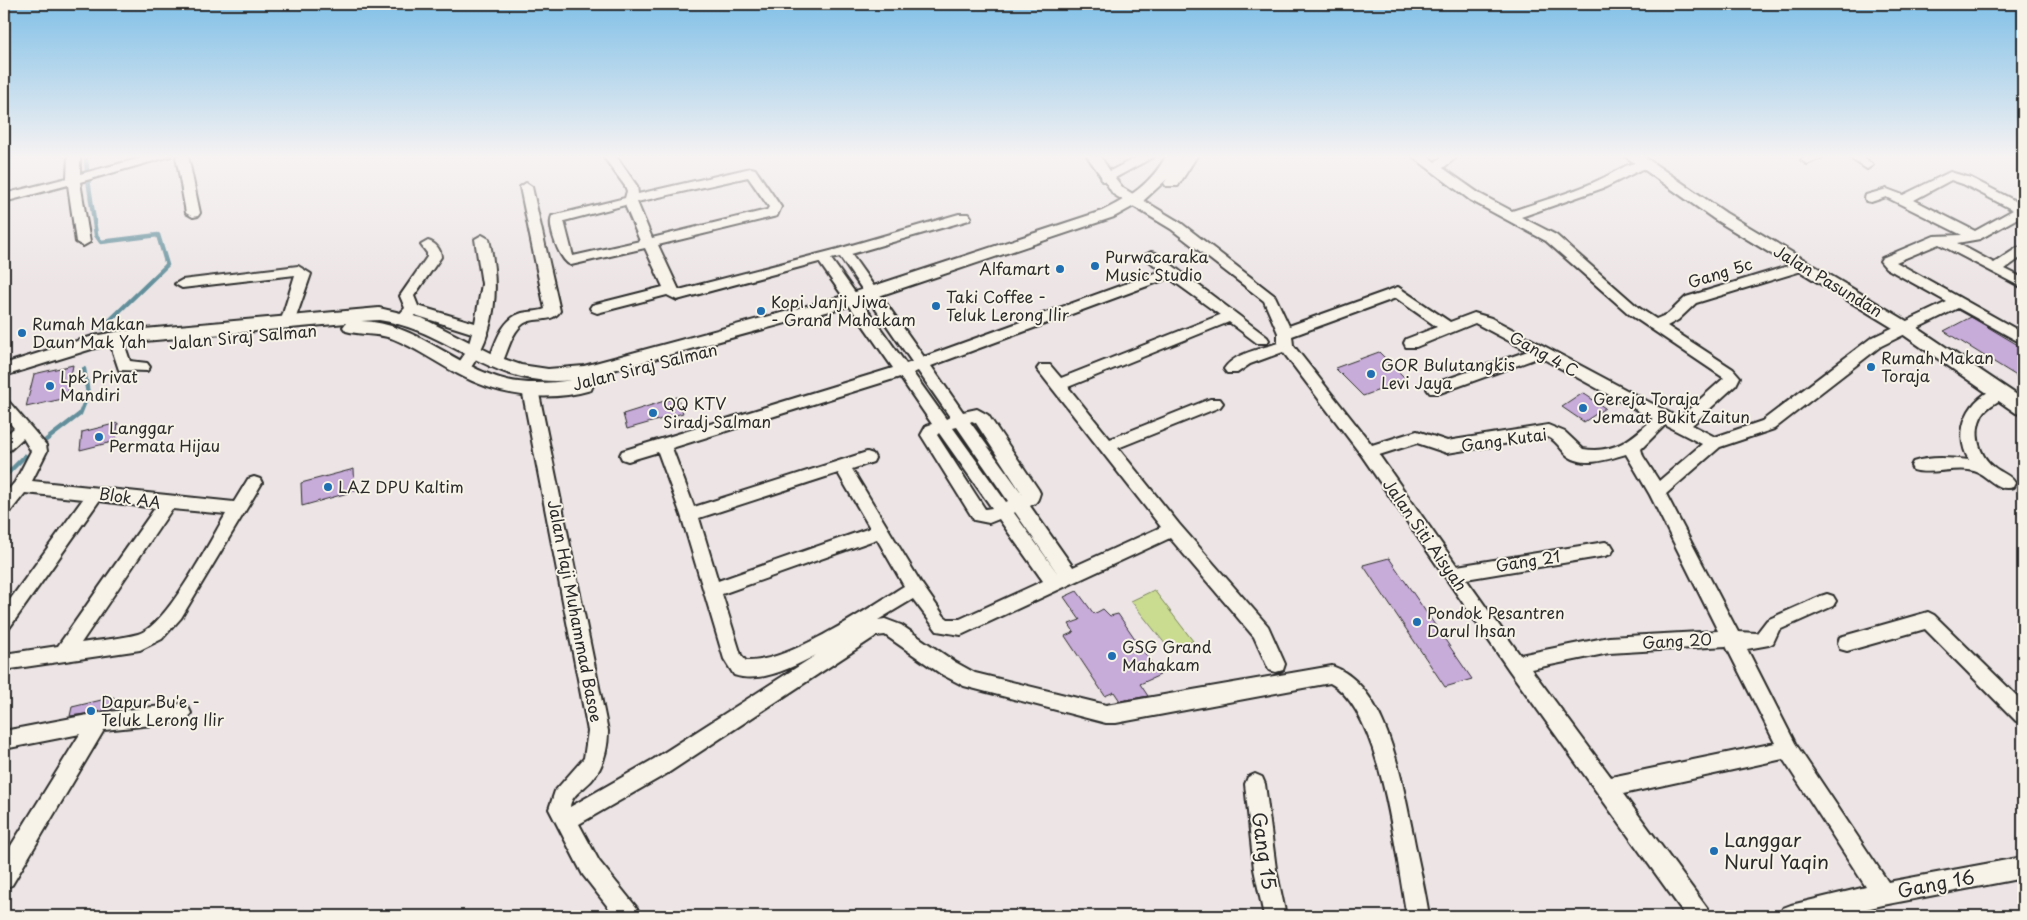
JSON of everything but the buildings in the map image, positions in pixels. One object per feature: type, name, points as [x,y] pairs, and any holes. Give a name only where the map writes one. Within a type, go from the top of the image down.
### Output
[{"type":"street","points":[[76,199],[83,242]]},
{"type":"street","points":[[190,199],[192,213]]},
{"type":"street","points":[[495,363],[513,324],[524,318],[548,314],[552,311],[529,199]]},
{"type":"street","points":[[639,199],[557,218],[567,257],[571,261],[581,260],[764,215],[772,212],[775,207],[769,199]]},
{"type":"street","name":"Jalan Siti Aisyah","points":[[1131,199],[1199,243],[1270,299],[1285,340],[1368,452],[1516,664],[1700,916]]},
{"type":"street","name":"Jalan Siraj Salman","points":[[120,343],[374,327],[402,334],[463,368],[504,386],[551,390],[598,382],[857,303],[1026,256],[1118,222],[1144,199]]},
{"type":"street","name":"Jalan Siraj Salman","points":[[1140,204],[1151,199]]},
{"type":"street","points":[[1479,199],[1557,243],[1634,311],[1654,326],[1719,366],[1732,377],[1731,381],[1680,426]]},
{"type":"street","points":[[1511,216],[1560,199]]},
{"type":"street","name":"Jalan Pasundan","points":[[1695,199],[1904,327],[2023,408]]},
{"type":"street","points":[[2002,199],[2023,210]]},
{"type":"street","points":[[1904,200],[1975,236]]},
{"type":"street","points":[[630,201],[648,243],[654,249],[671,289],[677,296],[823,258],[964,217]]},
{"type":"street","points":[[2023,210],[1975,236],[1964,239],[1939,238],[1887,261],[1890,265],[2023,339]]},
{"type":"street","points":[[1939,238],[2023,284]]},
{"type":"street","points":[[463,368],[474,352],[490,299],[489,272],[482,239]]},
{"type":"street","points":[[428,245],[434,252],[434,256],[406,296],[408,313],[480,330]]},
{"type":"street","points":[[1995,269],[2022,251]]},
{"type":"street","points":[[843,252],[921,364],[951,422]]},
{"type":"street","points":[[1151,256],[1229,317],[1262,340]]},
{"type":"street","points":[[823,258],[905,370],[951,422],[1062,580]]},
{"type":"street","name":"Gang 5c","points":[[1654,326],[1673,317],[1691,300],[1803,266]]},
{"type":"street","points":[[182,284],[298,270],[304,274],[288,320]]},
{"type":"street","points":[[628,455],[905,370],[1171,272]]},
{"type":"street","points":[[597,308],[671,289]]},
{"type":"street","points":[[1232,369],[1245,360],[1285,340],[1398,292],[1448,328]]},
{"type":"street","name":"Jalan Siraj Salman","points":[[4,370],[69,350],[82,352],[120,343],[288,320],[408,313],[423,324],[495,363],[511,369],[537,374],[566,375],[857,303]]},
{"type":"street","points":[[1657,492],[1714,443],[1768,425],[1861,352],[1904,327],[1957,303]]},
{"type":"street","points":[[1058,385],[1229,317]]},
{"type":"street","name":"Gang 4 C","points":[[1410,342],[1466,320],[1480,319],[1663,418],[1714,443]]},
{"type":"street","points":[[120,343],[124,366],[142,367]]},
{"type":"street","points":[[1435,389],[1540,352]]},
{"type":"street","points":[[1044,369],[1173,529],[1260,632],[1276,664]]},
{"type":"street","name":"Jalan Haji Muhammad Basoe","points":[[530,389],[598,731],[594,760],[587,771],[559,802],[559,809],[566,820]]},
{"type":"street","points":[[2000,392],[1986,397],[1975,412],[1969,429],[1974,455],[1982,467],[2007,483]]},
{"type":"street","points":[[1107,446],[1215,402]]},
{"type":"street","points":[[4,406],[38,444],[39,451],[21,486],[4,507]]},
{"type":"street","points":[[977,415],[993,434],[1032,493],[1030,499],[1011,508],[989,516],[980,515],[930,438],[930,432],[951,422],[977,415]]},
{"type":"street","points":[[1663,418],[1633,447],[1635,457],[1657,492],[1788,750],[1883,894]]},
{"type":"street","points":[[4,446],[24,428]]},
{"type":"street","name":"Gang Kutai","points":[[1368,452],[1417,437],[1447,447],[1548,431],[1560,435],[1573,451],[1585,456],[1633,447]]},
{"type":"street","points":[[663,445],[714,590],[735,664],[741,669],[749,671],[821,645],[915,588]]},
{"type":"street","points":[[689,515],[867,458]]},
{"type":"street","points":[[1919,466],[1948,464],[1982,467]]},
{"type":"street","points":[[842,466],[915,588],[938,621],[944,626],[952,628],[961,627],[1173,529]]},
{"type":"street","points":[[4,662],[140,642],[162,630],[240,509],[254,483]]},
{"type":"street","name":"Blok AA","points":[[21,486],[96,493],[167,504],[240,509]]},
{"type":"street","points":[[4,622],[96,493]]},
{"type":"street","points":[[64,652],[167,504]]},
{"type":"street","points":[[714,590],[880,531]]},
{"type":"street","name":"Gang 21","points":[[1452,574],[1605,549]]},
{"type":"street","name":"Gang 20","points":[[1516,664],[1608,645],[1730,638],[1747,642],[1764,639],[1773,624],[1826,601]]},
{"type":"street","points":[[1847,643],[1928,620],[2023,715]]},
{"type":"street","points":[[620,913],[591,868],[566,820],[669,761],[872,629],[879,627],[894,630],[948,668],[971,680],[1106,714],[1116,714],[1332,674],[1343,678],[1350,685],[1378,735],[1387,756],[1418,916]]},
{"type":"street","points":[[4,740],[98,722],[180,712]]},
{"type":"street","points":[[4,877],[98,722]]},
{"type":"street","points":[[1606,788],[1788,750]]},
{"type":"street","name":"Gang 15","points":[[1255,784],[1265,869],[1275,916]]},
{"type":"street","name":"Gang 16","points":[[1791,916],[1883,894],[2023,868]]},
{"type":"green space","points":[[1154,590],[1193,641],[1170,650],[1131,601]]},
{"type":"waterway","points":[[91,199],[96,235],[101,242],[158,235],[167,265],[102,328]]},
{"type":"waterway","points":[[46,440],[80,414],[88,394],[84,369]]},
{"type":"waterway","points":[[4,477],[25,456]]},
{"type":"place","name":"Purwacaraka Music Studio","points":[[1095,266]]},
{"type":"place","name":"Alfamart","points":[[1060,269]]},
{"type":"place","name":"Taki Coffee - Teluk Lerong Ilir","points":[[936,306]]},
{"type":"place","name":"Kopi Janji Jiwa - Grand Mahakam","points":[[761,311]]},
{"type":"place","name":"Rumah Makan Daun Mak Yah","points":[[22,333]]},
{"type":"place","name":"Rumah Makan Toraja","points":[[1871,367]]},
{"type":"place","name":"GOR Bulutangkis Levi Jaya","points":[[1371,374]]},
{"type":"place","name":"Lpk Privat Mandiri","points":[[50,386]]},
{"type":"place","name":"Gereja Toraja Jemaat Bukit Zaitun","points":[[1583,408]]},
{"type":"place","name":"QQ KTV Siradj Salman","points":[[653,413]]},
{"type":"place","name":"Langgar Permata Hijau","points":[[99,437]]},
{"type":"place","name":"LAZ DPU Kaltim","points":[[328,487]]},
{"type":"place","name":"Pondok Pesantren Darul Ihsan","points":[[1417,622]]},
{"type":"place","name":"GSG Grand Mahakam","points":[[1112,656]]},
{"type":"place","name":"Dapur Bu'e - Teluk Lerong Ilir","points":[[91,711]]},
{"type":"place","name":"Langgar Nurul Yaqin","points":[[1714,851]]}]
